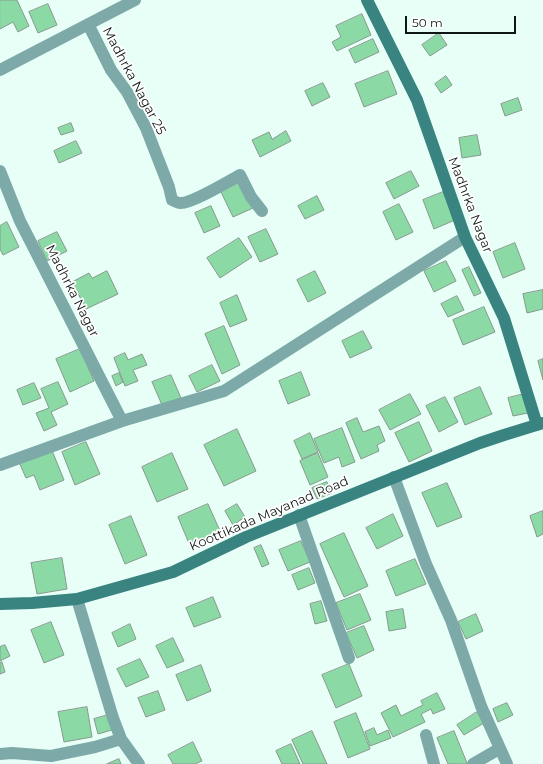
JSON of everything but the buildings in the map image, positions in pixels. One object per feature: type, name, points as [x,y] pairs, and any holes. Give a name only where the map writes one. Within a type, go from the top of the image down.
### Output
[{"type":"main road","name":"Madhrka Nagar","points":[[367,0],[417,100],[465,237],[504,318],[540,424]]},
{"type":"main road","name":"Koottikada Mayanad Road","points":[[0,604],[77,599],[173,572],[246,536],[486,441],[540,424]]},
{"type":"street","points":[[0,70],[135,0]]},
{"type":"street","name":"Madhrka Nagar 25","points":[[88,24],[111,70],[127,92],[146,128],[169,187],[172,200],[180,203],[188,201],[240,175],[251,197],[262,211]]},
{"type":"street","name":"Madhrka Nagar","points":[[0,171],[20,221],[122,422]]},
{"type":"street","points":[[0,465],[122,422],[224,391],[465,237]]},
{"type":"street","points":[[394,477],[426,564],[451,620],[481,706],[507,764]]},
{"type":"street","points":[[299,515],[349,658]]},
{"type":"street","points":[[77,599],[113,718],[121,738],[138,764]]},
{"type":"street","points":[[426,735],[434,764]]},
{"type":"street","points":[[0,754],[12,753],[51,756],[95,747],[121,738]]},
{"type":"street","points":[[473,764],[499,749]]}]
